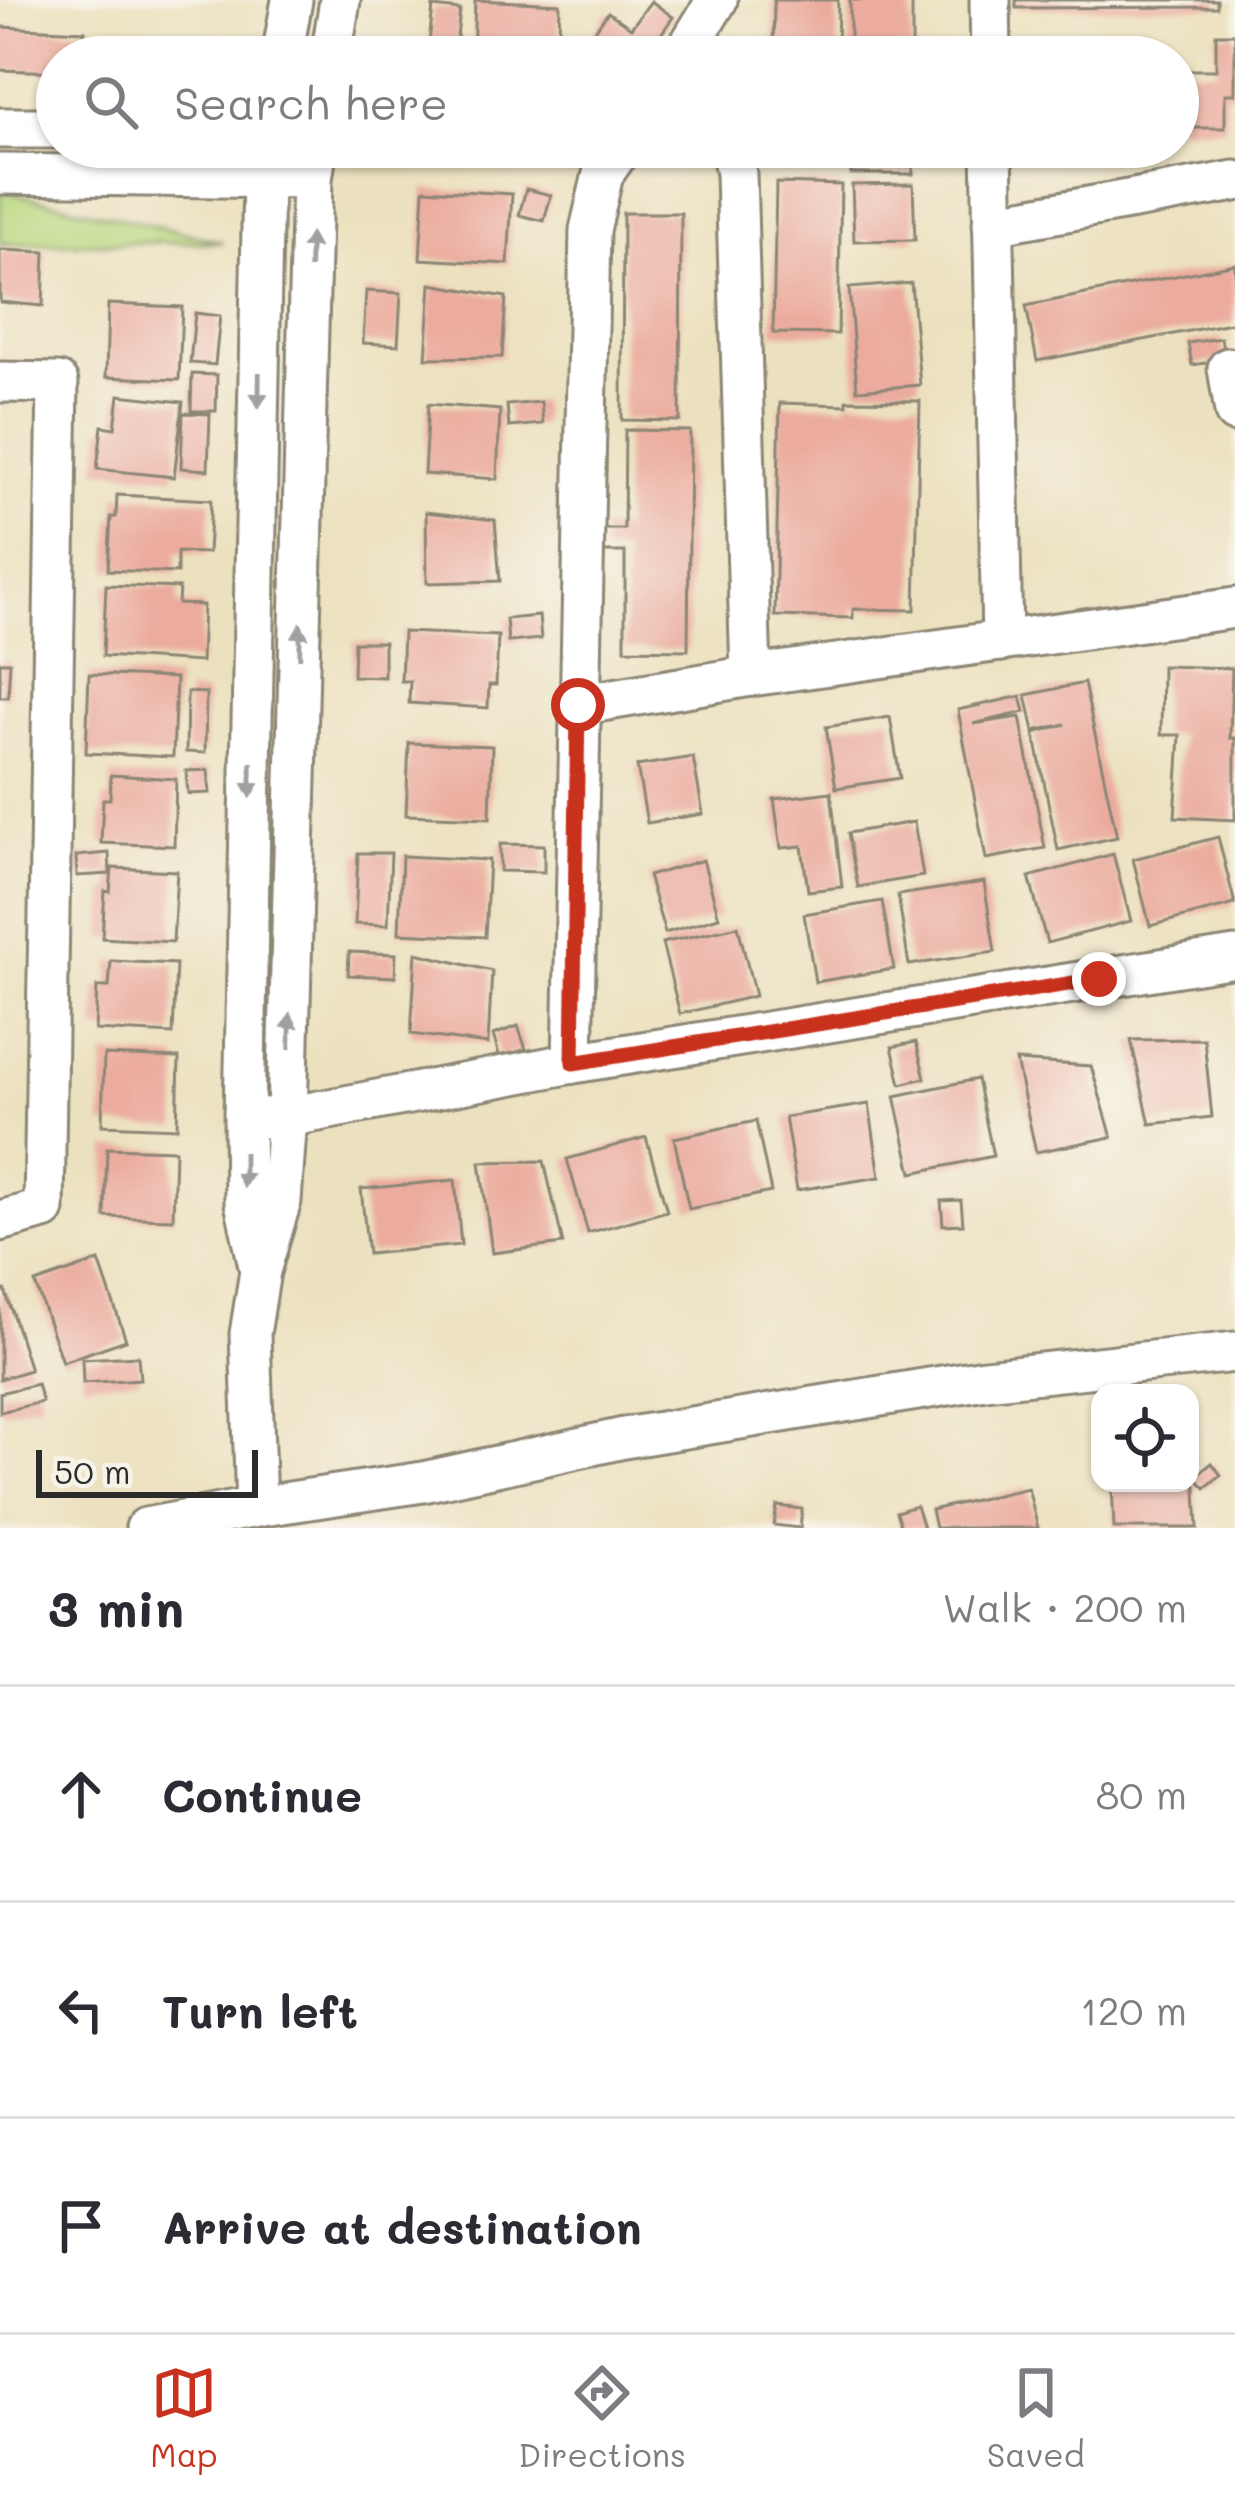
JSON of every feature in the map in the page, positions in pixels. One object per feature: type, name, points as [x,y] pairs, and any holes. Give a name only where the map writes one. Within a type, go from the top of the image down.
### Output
[{"type":"street","points":[[286,36],[292,0]]},
{"type":"street","points":[[334,36],[340,0]]},
{"type":"street","points":[[695,36],[717,0]]},
{"type":"street","points":[[990,0],[991,36]]},
{"type":"street","points":[[0,128],[36,128]]},
{"type":"street","points":[[0,174],[145,168]]},
{"type":"street","points":[[260,1271],[244,1202],[244,1118],[265,168]]},
{"type":"street","points":[[256,1507],[250,1334],[260,1271],[280,1201],[287,1117],[314,168]]},
{"type":"street","points":[[573,1063],[590,230],[606,168]]},
{"type":"street","points":[[735,168],[751,676]]},
{"type":"street","points":[[992,168],[1002,641]]},
{"type":"street","points":[[993,224],[1235,181]]},
{"type":"street","points":[[1228,368],[1235,412]]},
{"type":"street","points":[[0,382],[58,383],[44,1209],[0,1221]]},
{"type":"street","points":[[578,705],[1235,608]]},
{"type":"street","points":[[244,1118],[287,1117],[573,1063],[1235,957]]},
{"type":"street","points":[[146,1528],[423,1482],[624,1438],[985,1379],[1235,1352]]},
{"type":"green space","points":[[0,190],[223,242],[0,244]]},
{"type":"building","points":[[475,0],[560,4],[559,36],[474,36]]},
{"type":"building","points":[[774,0],[838,0],[837,36],[773,36]]},
{"type":"building","points":[[850,0],[912,0],[912,36],[850,36]]},
{"type":"building","points":[[1016,0],[1217,0],[1217,7],[1016,8]]},
{"type":"building","points":[[651,1],[673,17],[660,36],[591,36],[608,12],[631,28]]},
{"type":"building","points":[[433,7],[460,10],[457,36],[430,36]]},
{"type":"building","points":[[0,27],[85,31],[85,36],[36,36],[36,71],[0,70]]},
{"type":"building","points":[[1216,34],[1235,34],[1235,94],[1225,94],[1225,128],[1199,128],[1199,70],[1216,70]]},
{"type":"building","points":[[851,168],[913,168],[913,174],[851,174]]},
{"type":"building","points":[[776,183],[841,185],[838,334],[773,333]]},
{"type":"building","points":[[913,184],[915,240],[854,241],[852,185]]},
{"type":"building","points":[[424,189],[512,194],[508,264],[420,259]]},
{"type":"building","points":[[526,189],[551,195],[544,221],[519,215]]},
{"type":"building","points":[[623,213],[681,213],[680,421],[622,420]]},
{"type":"building","points":[[0,250],[45,252],[43,306],[0,302]]},
{"type":"building","points":[[1235,264],[1235,322],[1037,361],[1026,306]]},
{"type":"building","points":[[911,283],[920,385],[857,390],[849,288]]},
{"type":"building","points":[[431,284],[506,297],[502,357],[426,358]]},
{"type":"building","points":[[366,291],[401,293],[398,345],[363,343]]},
{"type":"building","points":[[108,304],[182,307],[179,380],[106,377]]},
{"type":"building","points":[[195,313],[220,316],[215,365],[190,363]]},
{"type":"building","points":[[1221,338],[1225,360],[1192,365],[1188,343]]},
{"type":"building","points":[[192,374],[217,375],[216,411],[191,411]]},
{"type":"building","points":[[119,395],[183,402],[174,477],[97,469],[102,426],[115,428]]},
{"type":"building","points":[[847,400],[920,401],[915,610],[853,609],[853,618],[775,616],[780,403],[847,405]]},
{"type":"building","points":[[541,402],[543,424],[509,427],[507,405]]},
{"type":"building","points":[[428,404],[500,410],[497,479],[424,474]]},
{"type":"building","points":[[183,413],[210,414],[208,470],[181,468]]},
{"type":"building","points":[[625,430],[690,431],[688,650],[625,649],[625,552],[602,552],[602,529],[624,529]]},
{"type":"building","points":[[117,495],[211,500],[208,553],[177,552],[177,573],[108,570]]},
{"type":"building","points":[[426,512],[495,520],[500,581],[427,583]]},
{"type":"building","points":[[106,585],[179,588],[178,604],[203,605],[201,662],[103,656]]},
{"type":"building","points":[[539,616],[541,639],[508,642],[506,619]]},
{"type":"building","points":[[403,632],[498,636],[496,685],[489,685],[488,708],[409,703],[410,681],[401,681]]},
{"type":"building","points":[[354,642],[384,642],[384,677],[353,676]]},
{"type":"building","points":[[0,662],[10,662],[8,697],[0,697]]},
{"type":"building","points":[[1162,666],[1232,668],[1235,820],[1175,817],[1180,735],[1161,735]]},
{"type":"building","points":[[89,674],[176,678],[173,757],[86,753]]},
{"type":"building","points":[[1084,683],[1117,837],[1058,850],[1034,733],[1066,724],[1034,731],[1026,695]]},
{"type":"building","points":[[187,692],[206,693],[205,753],[186,752]]},
{"type":"building","points":[[1021,696],[1025,712],[973,724],[1020,717],[1045,848],[986,859],[958,710]]},
{"type":"building","points":[[890,717],[900,778],[836,788],[826,727]]},
{"type":"building","points":[[409,743],[492,746],[490,818],[406,815]]},
{"type":"building","points":[[693,757],[703,814],[647,823],[637,766]]},
{"type":"building","points":[[208,770],[210,793],[188,794],[186,771]]},
{"type":"building","points":[[111,775],[176,779],[174,846],[101,843],[103,799],[110,799]]},
{"type":"building","points":[[831,792],[842,887],[808,891],[802,846],[781,848],[774,799]]},
{"type":"building","points":[[914,822],[923,876],[858,887],[848,833]]},
{"type":"building","points":[[1218,837],[1235,904],[1150,926],[1133,859]]},
{"type":"building","points":[[500,844],[544,845],[544,872],[500,871]]},
{"type":"building","points":[[109,853],[110,874],[77,876],[76,856]]},
{"type":"building","points":[[358,853],[391,853],[388,925],[355,924]]},
{"type":"building","points":[[1113,854],[1131,921],[1047,943],[1029,877]]},
{"type":"building","points":[[402,856],[489,860],[485,937],[399,933]]},
{"type":"building","points":[[703,860],[719,917],[665,933],[648,876]]},
{"type":"building","points":[[112,868],[177,871],[173,942],[102,938],[105,891],[110,892]]},
{"type":"building","points":[[984,882],[995,952],[909,965],[898,895]]},
{"type":"building","points":[[882,901],[894,969],[815,982],[804,914]]},
{"type":"building","points":[[738,926],[755,996],[680,1014],[662,943]]},
{"type":"building","points":[[349,952],[396,954],[395,977],[348,975]]},
{"type":"building","points":[[416,953],[492,971],[488,1044],[411,1034]]},
{"type":"building","points":[[111,961],[176,964],[173,1034],[95,1030],[97,987],[109,987]]},
{"type":"building","points":[[518,1026],[526,1049],[500,1058],[493,1035]]},
{"type":"building","points":[[1204,1039],[1212,1117],[1150,1124],[1131,1040]]},
{"type":"building","points":[[916,1042],[925,1078],[901,1084],[892,1047]]},
{"type":"building","points":[[104,1055],[179,1058],[177,1128],[102,1125]]},
{"type":"building","points":[[1016,1061],[1091,1066],[1112,1137],[1036,1152]]},
{"type":"building","points":[[977,1079],[993,1156],[912,1173],[895,1096]]},
{"type":"building","points":[[869,1104],[880,1177],[797,1190],[785,1117]]},
{"type":"building","points":[[756,1121],[771,1192],[689,1209],[674,1138]]},
{"type":"building","points":[[646,1137],[667,1211],[588,1233],[567,1159]]},
{"type":"building","points":[[107,1148],[175,1150],[173,1219],[105,1217]]},
{"type":"building","points":[[544,1161],[563,1244],[492,1253],[480,1162]]},
{"type":"building","points":[[455,1180],[461,1245],[368,1254],[361,1189]]},
{"type":"building","points":[[961,1200],[963,1224],[943,1225],[941,1201]]},
{"type":"building","points":[[99,1261],[126,1340],[62,1362],[35,1283]]},
{"type":"building","points":[[5,1290],[30,1370],[0,1379],[0,1292]]},
{"type":"building","points":[[138,1356],[140,1379],[83,1383],[82,1359]]},
{"type":"building","points":[[37,1384],[42,1402],[0,1412],[0,1393]]},
{"type":"building","points":[[1212,1463],[1221,1475],[1205,1488],[1199,1474]]},
{"type":"building","points":[[1028,1488],[1038,1528],[935,1528],[931,1510]]},
{"type":"building","points":[[1112,1492],[1196,1492],[1198,1528],[1114,1528]]},
{"type":"building","points":[[777,1506],[802,1509],[800,1528],[774,1525]]},
{"type":"building","points":[[916,1506],[923,1528],[901,1528],[896,1512]]},
{"type":"route","points":[[578,705],[573,1063],[1099,979]]}]
